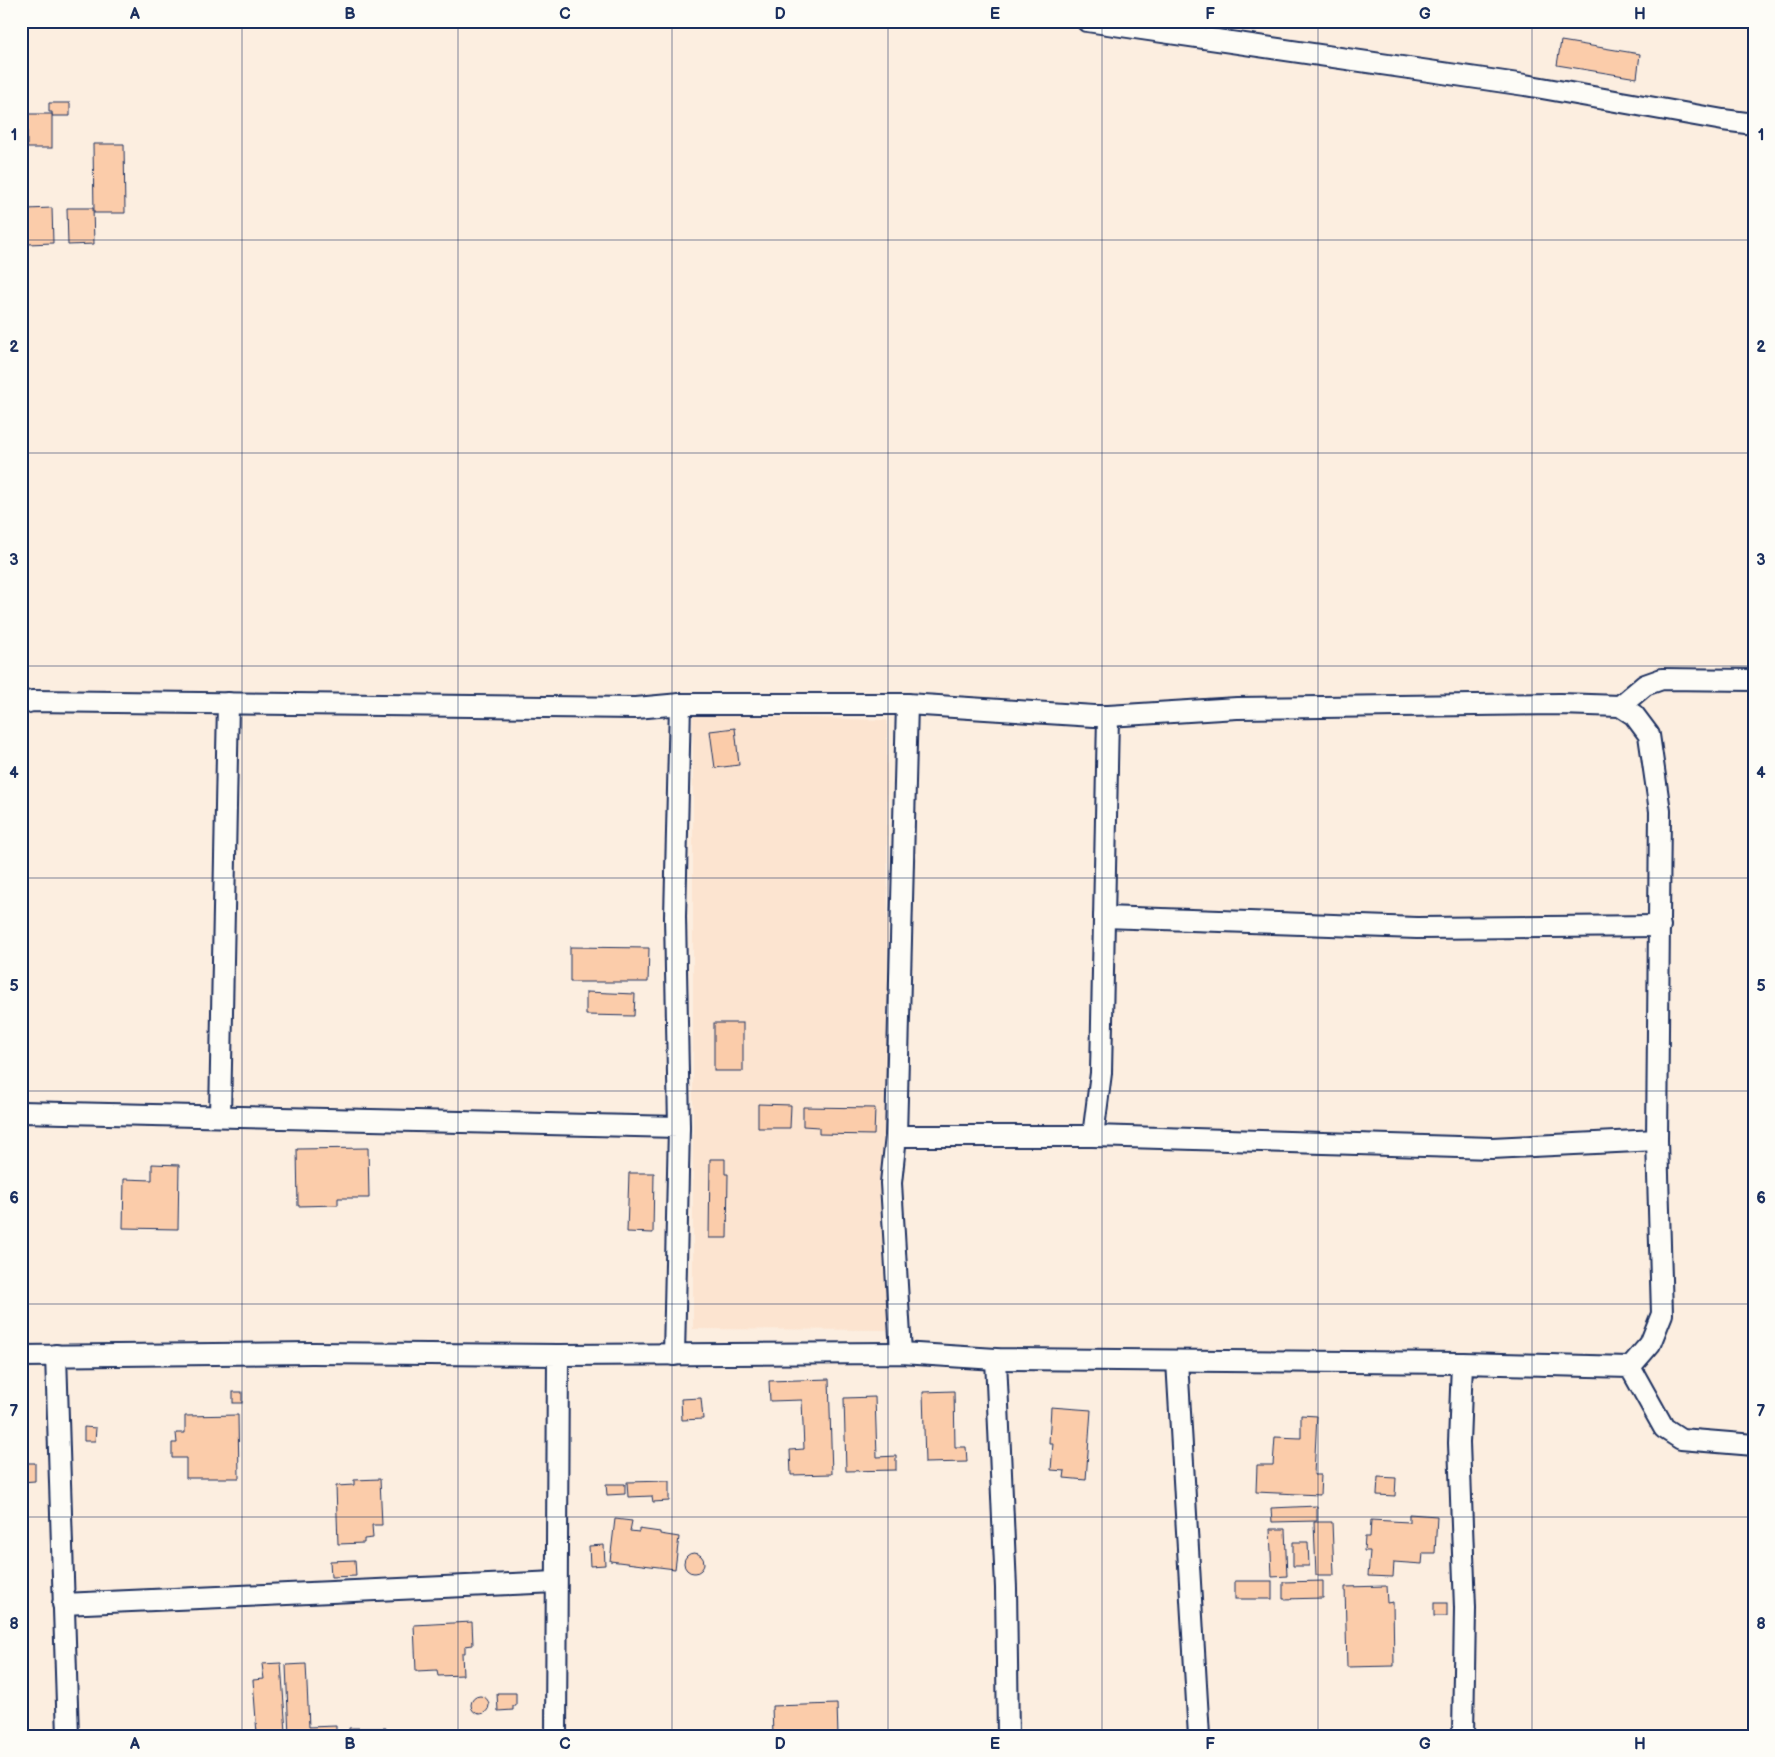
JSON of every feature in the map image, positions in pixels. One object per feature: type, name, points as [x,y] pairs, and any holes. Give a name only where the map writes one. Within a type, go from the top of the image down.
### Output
[{"type":"street","points":[[1087,21],[1525,85],[1754,124]]},
{"type":"street","points":[[1620,706],[1645,686],[1662,679],[1754,680]]},
{"type":"street","points":[[21,704],[32,701],[636,708],[680,704],[907,704],[1094,716],[1237,708],[1560,704],[1620,706],[1634,716],[1648,736],[1660,811],[1658,1140],[1662,1314],[1650,1344],[1630,1368]]},
{"type":"street","points":[[220,1116],[228,703]]},
{"type":"street","points":[[674,1355],[679,1127],[675,917],[680,704]]},
{"type":"street","points":[[901,1353],[891,1183],[896,1136],[907,704]]},
{"type":"street","points":[[1093,1136],[1101,1073],[1108,716]]},
{"type":"street","points":[[1104,917],[1417,928],[1660,926]]},
{"type":"street","points":[[21,1112],[679,1127]]},
{"type":"street","points":[[896,1136],[1093,1136],[1492,1148],[1658,1140]]},
{"type":"street","points":[[21,1356],[322,1353],[558,1356],[901,1353],[996,1359],[1462,1363],[1630,1368]]},
{"type":"street","points":[[56,1355],[68,1736]]},
{"type":"street","points":[[556,1736],[558,1356]]},
{"type":"street","points":[[996,1359],[1006,1588],[1008,1736]]},
{"type":"street","points":[[1177,1361],[1200,1736]]},
{"type":"street","points":[[1462,1363],[1459,1422],[1465,1608],[1463,1736]]},
{"type":"street","points":[[1630,1368],[1664,1428],[1681,1439],[1754,1446]]},
{"type":"street","points":[[63,1604],[556,1582]]},
{"type":"shaded area","points":[[693,715],[887,720],[889,1330],[693,1329]]},
{"type":"building","points":[[1561,41],[1640,54],[1637,78],[1557,65]]},
{"type":"building","points":[[49,103],[70,103],[70,116],[52,116],[52,112],[49,112]]},
{"type":"building","points":[[27,114],[52,114],[52,148],[27,148]]},
{"type":"building","points":[[93,144],[124,144],[125,213],[94,213]]},
{"type":"building","points":[[21,145],[26,145],[26,214],[21,214]]},
{"type":"building","points":[[52,208],[53,243],[28,244],[27,209]]},
{"type":"building","points":[[67,208],[93,208],[94,244],[68,245]]},
{"type":"building","points":[[735,728],[739,765],[715,768],[710,731]]},
{"type":"building","points":[[570,947],[649,948],[648,982],[570,982]]},
{"type":"building","points":[[586,992],[635,994],[634,1016],[586,1015]]},
{"type":"building","points":[[714,1023],[743,1023],[743,1071],[714,1071]]},
{"type":"building","points":[[758,1104],[791,1105],[790,1128],[758,1128]]},
{"type":"building","points":[[803,1107],[875,1108],[874,1135],[819,1134],[819,1127],[803,1126]]},
{"type":"building","points":[[368,1148],[369,1198],[338,1198],[338,1205],[298,1206],[297,1149]]},
{"type":"building","points":[[710,1159],[725,1159],[725,1174],[728,1174],[727,1238],[709,1238]]},
{"type":"building","points":[[152,1164],[179,1165],[178,1229],[123,1228],[124,1179],[152,1180]]},
{"type":"building","points":[[629,1173],[654,1173],[653,1233],[627,1232]]},
{"type":"building","points":[[829,1379],[832,1474],[791,1475],[790,1450],[804,1449],[802,1400],[770,1401],[769,1381]]},
{"type":"building","points":[[954,1391],[955,1447],[966,1447],[967,1462],[925,1463],[923,1392]]},
{"type":"building","points":[[233,1392],[242,1392],[242,1403],[233,1403]]},
{"type":"building","points":[[875,1397],[877,1457],[896,1456],[896,1470],[846,1471],[844,1398]]},
{"type":"building","points":[[701,1398],[703,1419],[682,1420],[681,1399]]},
{"type":"building","points":[[1051,1407],[1091,1410],[1086,1480],[1064,1478],[1065,1471],[1051,1470],[1053,1443],[1049,1443]]},
{"type":"building","points":[[238,1415],[239,1478],[186,1478],[186,1458],[172,1458],[172,1443],[177,1443],[176,1433],[185,1433],[185,1416]]},
{"type":"building","points":[[1301,1415],[1317,1416],[1314,1475],[1321,1475],[1320,1495],[1256,1492],[1257,1465],[1273,1465],[1275,1437],[1301,1438]]},
{"type":"building","points":[[84,1427],[96,1428],[95,1441],[84,1441]]},
{"type":"building","points":[[21,1463],[35,1463],[35,1481],[21,1482]]},
{"type":"building","points":[[1378,1477],[1396,1478],[1395,1496],[1377,1495]]},
{"type":"building","points":[[380,1479],[382,1525],[372,1525],[373,1538],[364,1539],[364,1543],[338,1544],[336,1486],[354,1485],[354,1480]]},
{"type":"building","points":[[669,1481],[669,1501],[653,1502],[652,1496],[628,1497],[627,1482]]},
{"type":"building","points":[[606,1484],[625,1484],[625,1494],[607,1495]]},
{"type":"building","points":[[1317,1506],[1317,1521],[1272,1522],[1271,1508]]},
{"type":"building","points":[[1409,1514],[1437,1516],[1435,1553],[1423,1553],[1422,1564],[1394,1562],[1393,1577],[1368,1576],[1370,1551],[1364,1551],[1365,1537],[1370,1537],[1371,1520],[1409,1522]]},
{"type":"building","points":[[615,1519],[632,1521],[630,1531],[639,1532],[639,1529],[679,1537],[675,1569],[610,1561]]},
{"type":"building","points":[[1314,1522],[1332,1522],[1334,1575],[1316,1575]]},
{"type":"building","points":[[1270,1529],[1285,1529],[1287,1576],[1272,1577]]},
{"type":"building","points":[[1293,1542],[1308,1542],[1309,1566],[1293,1566]]},
{"type":"building","points":[[604,1545],[605,1565],[590,1566],[589,1546]]},
{"type":"building","points":[[694,1553],[701,1556],[704,1563],[701,1570],[694,1573],[687,1570],[684,1563],[687,1556]]},
{"type":"building","points":[[355,1560],[356,1576],[331,1577],[330,1561]]},
{"type":"building","points":[[1235,1581],[1272,1581],[1272,1599],[1235,1599]]},
{"type":"building","points":[[1323,1581],[1323,1598],[1283,1599],[1283,1582]]},
{"type":"building","points":[[1386,1586],[1387,1603],[1393,1602],[1394,1666],[1347,1667],[1345,1587]]},
{"type":"building","points":[[1434,1603],[1447,1603],[1447,1616],[1434,1616]]},
{"type":"building","points":[[472,1622],[473,1645],[465,1646],[465,1653],[462,1653],[463,1675],[438,1676],[437,1670],[416,1671],[414,1625]]},
{"type":"building","points":[[281,1663],[286,1732],[257,1734],[253,1680],[264,1679],[262,1664]]},
{"type":"building","points":[[306,1664],[309,1727],[336,1726],[336,1736],[289,1736],[286,1665]]},
{"type":"building","points":[[497,1693],[516,1693],[516,1706],[513,1706],[513,1710],[498,1711]]},
{"type":"building","points":[[480,1696],[486,1699],[489,1705],[486,1711],[480,1714],[474,1711],[471,1705],[474,1699]]},
{"type":"building","points":[[837,1704],[838,1736],[773,1736],[772,1706]]},
{"type":"building","points":[[349,1728],[386,1728],[387,1736],[349,1736]]}]
